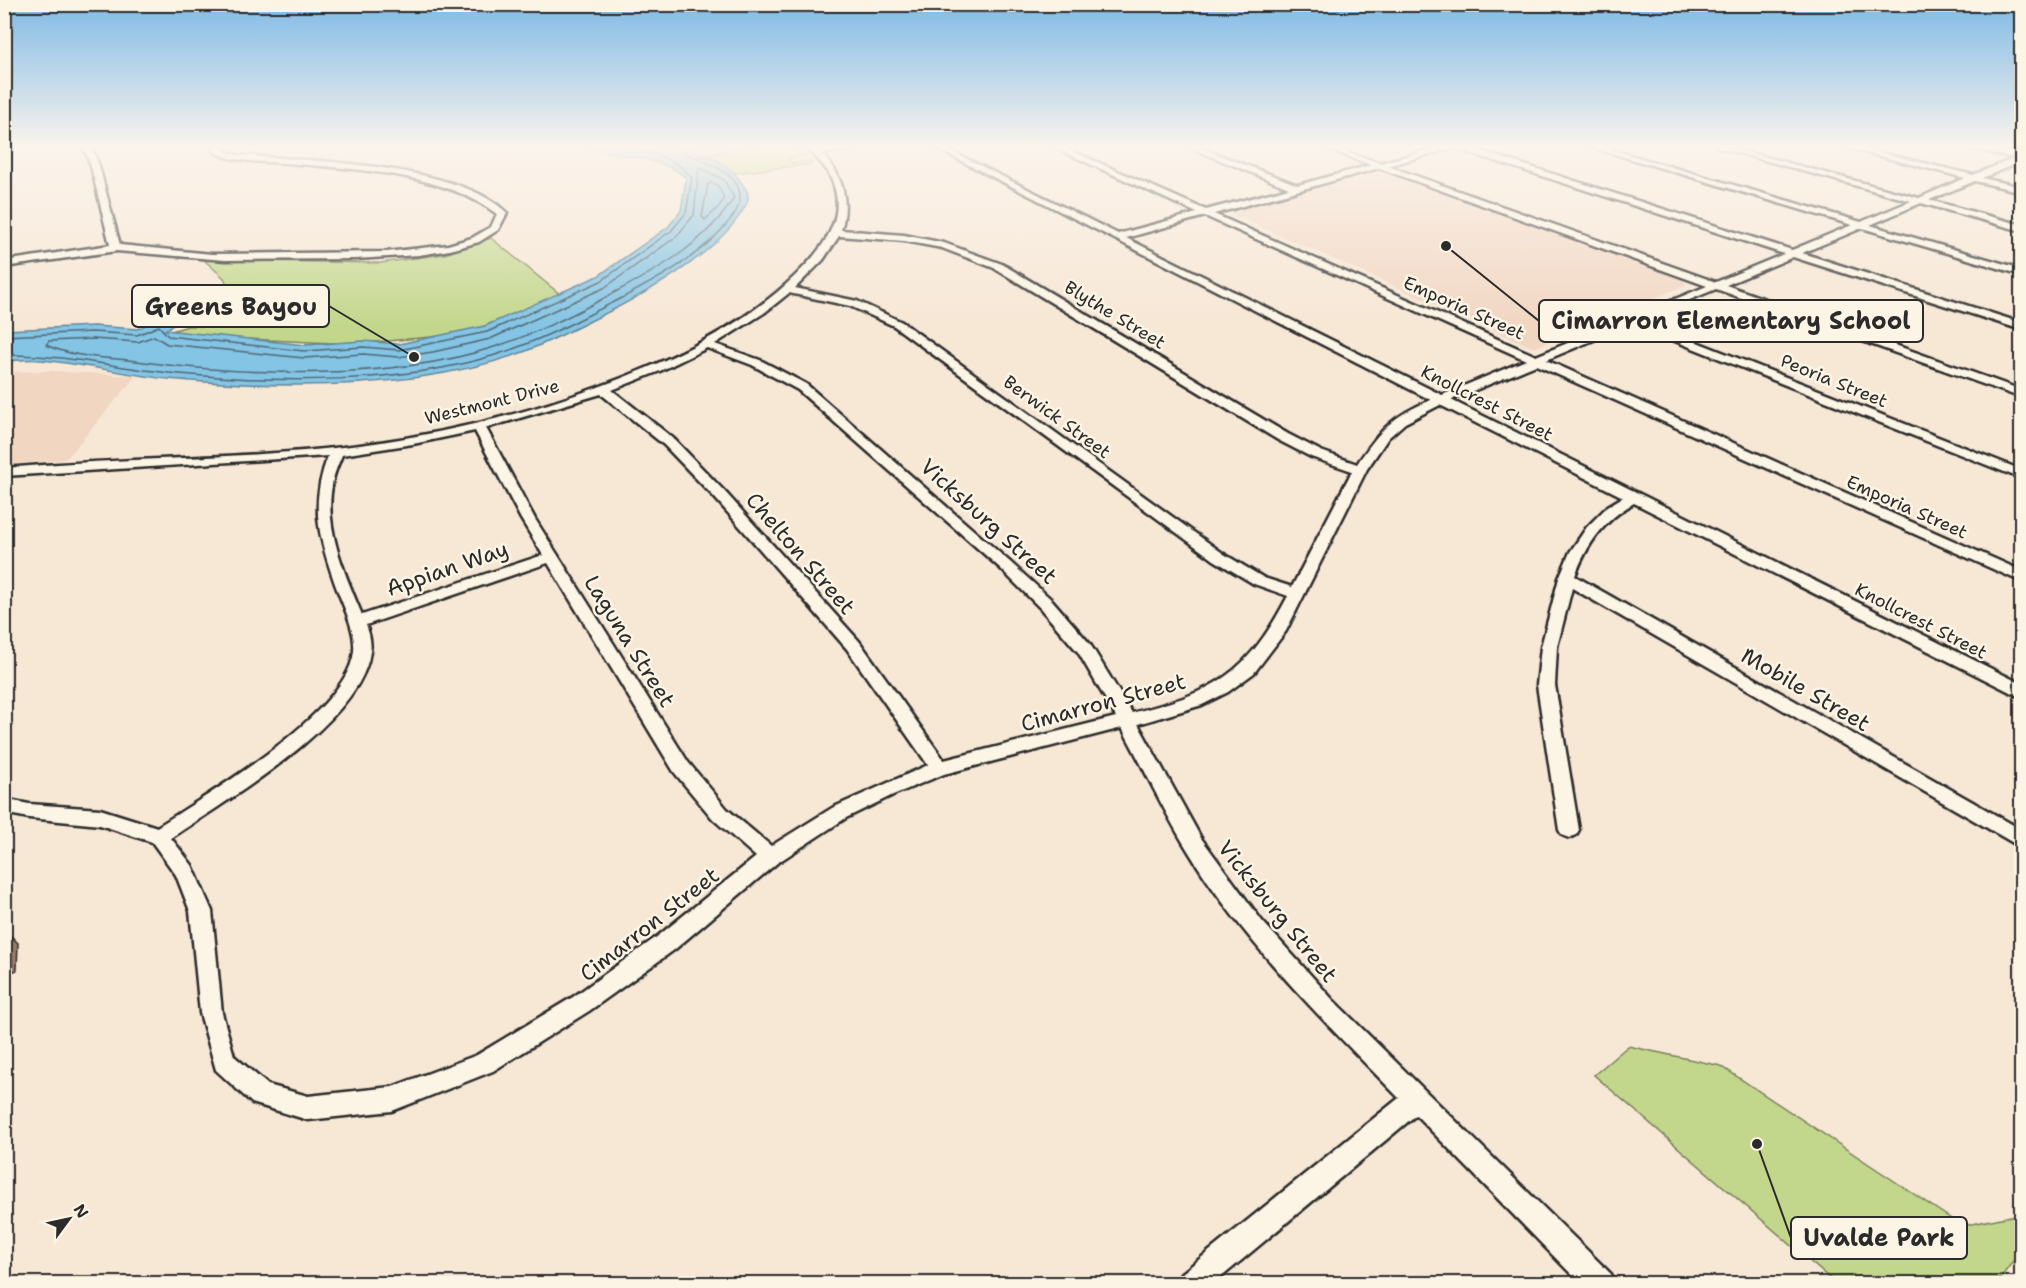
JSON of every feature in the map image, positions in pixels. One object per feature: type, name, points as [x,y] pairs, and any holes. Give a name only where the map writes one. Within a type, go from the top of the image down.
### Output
[{"type":"street","points":[[105,206],[116,248]]},
{"type":"street","points":[[8,263],[116,248],[211,257],[392,255],[426,252],[456,246],[482,236],[495,228],[502,213],[496,206]]},
{"type":"street","name":"Westmont Drive","points":[[4,472],[139,462],[220,460],[336,452],[479,427],[604,390],[707,345],[764,309],[789,290],[826,250],[837,233],[843,206]]},
{"type":"street","name":"Knollcrest Street","points":[[1056,206],[2022,692]]},
{"type":"street","name":"Emporia Street","points":[[1193,206],[2022,578]]},
{"type":"street","points":[[1118,237],[1228,206]]},
{"type":"street","points":[[1495,206],[2022,394]]},
{"type":"street","points":[[1646,206],[2022,327]]},
{"type":"street","points":[[1797,206],[2022,272]]},
{"type":"street","name":"Cimarron Street","points":[[159,836],[185,872],[201,911],[211,1013],[224,1062],[261,1095],[308,1108],[392,1099],[485,1063],[581,1004],[666,944],[770,857],[839,813],[940,768],[1127,721],[1196,701],[1222,688],[1248,669],[1278,631],[1360,469],[1383,435],[1401,420],[1442,400],[1905,206]]},
{"type":"street","points":[[1941,206],[2022,228]]},
{"type":"street","name":"Blythe Street","points":[[837,233],[904,238],[944,246],[998,267],[1282,437],[1316,454],[1360,469]]},
{"type":"street","name":"Berwick Street","points":[[789,290],[853,303],[897,324],[1219,557],[1259,581],[1296,594]]},
{"type":"street","name":"Peoria Street","points":[[1633,321],[2022,475]]},
{"type":"street","name":"Vicksburg Street","points":[[707,345],[719,347],[773,370],[802,387],[1005,565],[1046,604],[1084,648],[1194,844],[1254,927],[1325,1007],[1601,1284]]},
{"type":"street","name":"Chelton Street","points":[[604,390],[669,442],[720,495],[853,645],[940,768]]},
{"type":"street","name":"Laguna Street","points":[[479,427],[528,519],[681,767],[720,814],[770,857]]},
{"type":"street","points":[[4,806],[28,811],[100,817],[159,836],[243,779],[294,741],[330,709],[355,678],[363,652],[357,622],[326,537],[324,489],[336,452]]},
{"type":"street","points":[[1569,830],[1546,685],[1549,648],[1567,578],[1578,552],[1592,530],[1613,509],[1634,497]]},
{"type":"street","name":"Appian Way","points":[[357,622],[552,556]]},
{"type":"street","name":"Mobile Street","points":[[1567,578],[2022,840]]},
{"type":"street","points":[[1191,1284],[1416,1100]]},
{"type":"shaded area","points":[[1248,206],[1480,206],[1683,279],[1686,285],[1534,348],[1227,212]]},
{"type":"shaded area","points":[[53,371],[136,376],[66,459],[5,465],[5,372]]},
{"type":"green space","points":[[491,238],[561,295],[465,334],[353,344],[158,335],[188,326],[248,326],[224,278],[204,260],[380,263],[445,254]]},
{"type":"green space","points":[[1628,1046],[1721,1066],[1962,1226],[2021,1214],[2021,1250],[1997,1283],[1835,1283],[1594,1075]]},
{"type":"water","points":[[682,206],[745,206],[723,236],[672,276],[573,330],[526,351],[486,364],[400,380],[355,384],[266,385],[162,378],[36,359],[5,361],[5,330],[94,326],[137,329],[166,316],[192,314],[165,330],[305,345],[363,341],[399,344],[485,326],[598,276],[668,227],[681,211]]},
{"type":"place","name":"Cimarron Elementary School","points":[[1446,246]]},
{"type":"place","name":"Greens Bayou","points":[[414,357]]},
{"type":"place","name":"Uvalde Park","points":[[1757,1144]]}]
